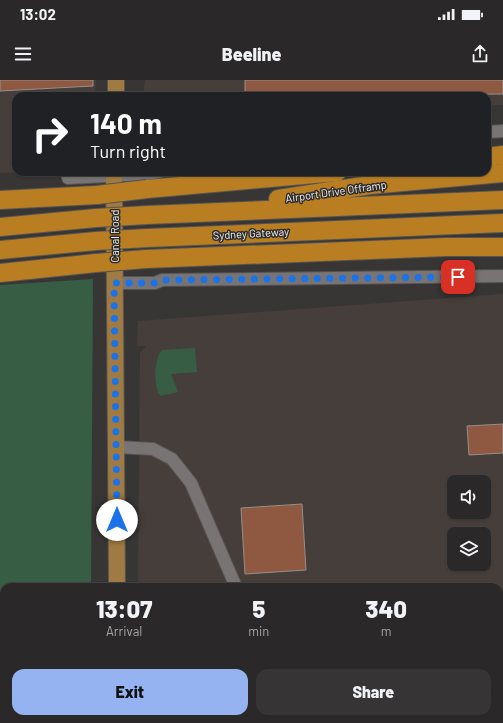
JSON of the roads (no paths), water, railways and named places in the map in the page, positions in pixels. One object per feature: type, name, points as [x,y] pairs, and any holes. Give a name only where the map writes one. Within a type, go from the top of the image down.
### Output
[{"type":"highway","points":[[491,157],[503,156]]},
{"type":"highway","points":[[491,169],[503,170]]},
{"type":"highway","name":"Airport Drive Offramp","points":[[491,174],[503,173]]},
{"type":"highway","points":[[0,200],[97,195],[292,176]]},
{"type":"highway","name":"Airport Drive Offramp","points":[[194,212],[370,185],[470,176]]},
{"type":"highway","name":"Sydney Gateway","points":[[0,227],[96,218],[194,212],[503,200]]},
{"type":"highway","name":"Sydney Gateway","points":[[0,250],[96,240],[503,223]]},
{"type":"highway","points":[[0,273],[146,259],[446,247],[503,247]]},
{"type":"highway","points":[[446,247],[503,250]]},
{"type":"main road","points":[[116,80],[116,92]]},
{"type":"main road","name":"Canal Road","points":[[114,176],[117,447],[116,583]]},
{"type":"lane","points":[[491,132],[503,131]]},
{"type":"lane","points":[[68,178],[91,176]]},
{"type":"lane","points":[[114,283],[155,283],[162,280],[503,276]]},
{"type":"lane","points":[[117,447],[153,448],[172,459],[191,483],[234,583]]}]
